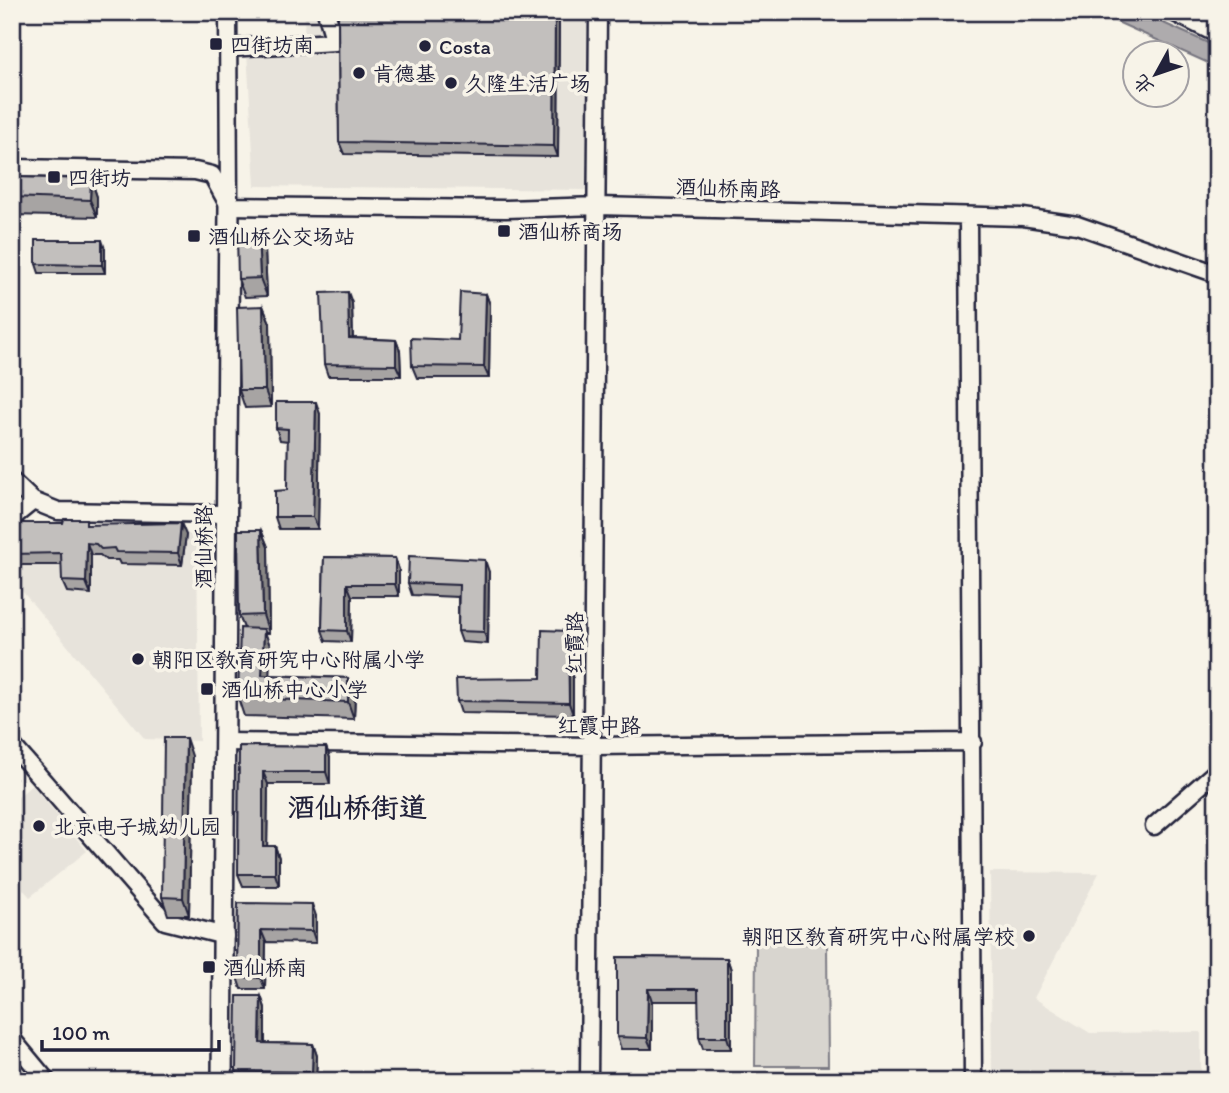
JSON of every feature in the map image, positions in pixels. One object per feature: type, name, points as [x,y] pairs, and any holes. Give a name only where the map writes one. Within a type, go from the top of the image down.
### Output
[{"type":"main road","name":"酒仙桥路","points":[[222,1081],[229,206]]},
{"type":"street","name":"酒仙桥路","points":[[228,12],[229,206]]},
{"type":"street","points":[[228,48],[335,42],[326,12]]},
{"type":"street","name":"红霞路","points":[[589,1081],[594,746],[598,12]]},
{"type":"street","points":[[1173,12],[1217,34]]},
{"type":"street","points":[[12,168],[195,171],[212,175],[229,206]]},
{"type":"street","name":"酒仙桥南路","points":[[229,206],[506,209],[598,206],[1023,217],[1077,225],[1217,274]]},
{"type":"street","points":[[968,216],[973,1081]]},
{"type":"street","points":[[12,481],[33,501],[58,511],[225,514]]},
{"type":"street","points":[[12,518],[33,501]]},
{"type":"street","name":"红霞中路","points":[[225,742],[594,746],[973,742]]},
{"type":"street","points":[[12,745],[166,921],[225,936]]},
{"type":"street","points":[[1154,826],[1217,771]]},
{"type":"street","points":[[12,1039],[47,1081]]},
{"type":"shaded area","name":"久隆生活广场","points":[[305,12],[587,12],[586,190],[255,186],[246,35],[304,33]]},
{"type":"shaded area","points":[[1095,12],[1139,12],[1217,47],[1217,67],[1190,55],[1190,38],[1153,38]]},
{"type":"shaded area","name":"朝阳区教育研究中心附属小学","points":[[12,530],[197,534],[199,741],[145,739],[12,579]]},
{"type":"shaded area","name":"北京电子城幼儿园","points":[[32,785],[87,851],[30,897],[12,877],[12,802]]},
{"type":"shaded area","name":"朝阳区教育研究中心附属学校","points":[[990,872],[1099,873],[1034,998],[1090,1033],[1201,1032],[1201,1081],[1076,1081],[1075,1075],[992,1077]]},
{"type":"shaded area","points":[[756,943],[827,944],[828,1066],[755,1066]]},
{"type":"building","name":"久隆生活广场","points":[[338,12],[555,12],[554,146],[339,142]]},
{"type":"building","points":[[12,177],[91,179],[90,200],[12,197]]},
{"type":"building","points":[[258,233],[260,278],[238,279],[237,234]]},
{"type":"building","points":[[36,240],[102,240],[102,265],[36,264]]},
{"type":"building","points":[[348,292],[349,338],[396,340],[396,365],[324,364],[321,293]]},
{"type":"building","points":[[460,292],[486,294],[484,367],[412,366],[411,338],[458,340]]},
{"type":"building","points":[[263,306],[265,390],[239,390],[237,307]]},
{"type":"building","points":[[276,402],[316,402],[313,517],[275,517],[275,491],[287,490],[288,429],[276,428]]},
{"type":"building","points":[[64,519],[86,519],[86,525],[181,523],[178,553],[116,552],[114,548],[101,549],[96,544],[87,543],[86,582],[62,581],[61,553],[12,554],[12,523],[63,523]]},
{"type":"building","points":[[238,530],[261,530],[263,615],[239,616]]},
{"type":"building","points":[[409,556],[485,560],[484,632],[458,631],[459,585],[408,583]]},
{"type":"building","points":[[324,557],[395,558],[395,584],[347,584],[347,631],[322,630]]},
{"type":"building","points":[[240,628],[264,629],[262,675],[348,678],[348,702],[238,698]]},
{"type":"building","points":[[542,630],[568,631],[569,703],[457,701],[456,679],[541,678]]},
{"type":"building","points":[[164,738],[186,738],[183,898],[162,897]]},
{"type":"building","points":[[239,746],[326,747],[326,772],[263,772],[263,846],[275,846],[275,874],[238,874]]},
{"type":"building","points":[[238,903],[312,904],[312,931],[261,930],[261,978],[237,977]]},
{"type":"building","points":[[617,957],[727,958],[727,1037],[699,1037],[698,989],[648,989],[647,1038],[617,1037]]},
{"type":"building","points":[[237,996],[261,996],[260,1043],[313,1044],[312,1072],[236,1071]]},
{"type":"place","name":"四街坊南","points":[[216,44]]},
{"type":"place","name":"Costa","points":[[425,46]]},
{"type":"place","name":"肯德基","points":[[359,73]]},
{"type":"place","name":"久隆生活广场","points":[[451,83]]},
{"type":"place","name":"四街坊","points":[[54,177]]},
{"type":"place","name":"酒仙桥商场","points":[[504,231]]},
{"type":"place","name":"酒仙桥公交场站","points":[[194,236]]},
{"type":"place","name":"朝阳区教育研究中心附属小学","points":[[138,659]]},
{"type":"place","name":"酒仙桥中心小学","points":[[207,689]]},
{"type":"place","name":"北京电子城幼儿园","points":[[39,826]]},
{"type":"place","name":"朝阳区教育研究中心附属学校","points":[[1029,936]]},
{"type":"place","name":"酒仙桥南","points":[[209,967]]},
{"type":"district","name":"酒仙桥街道","points":[[357,807]]}]
